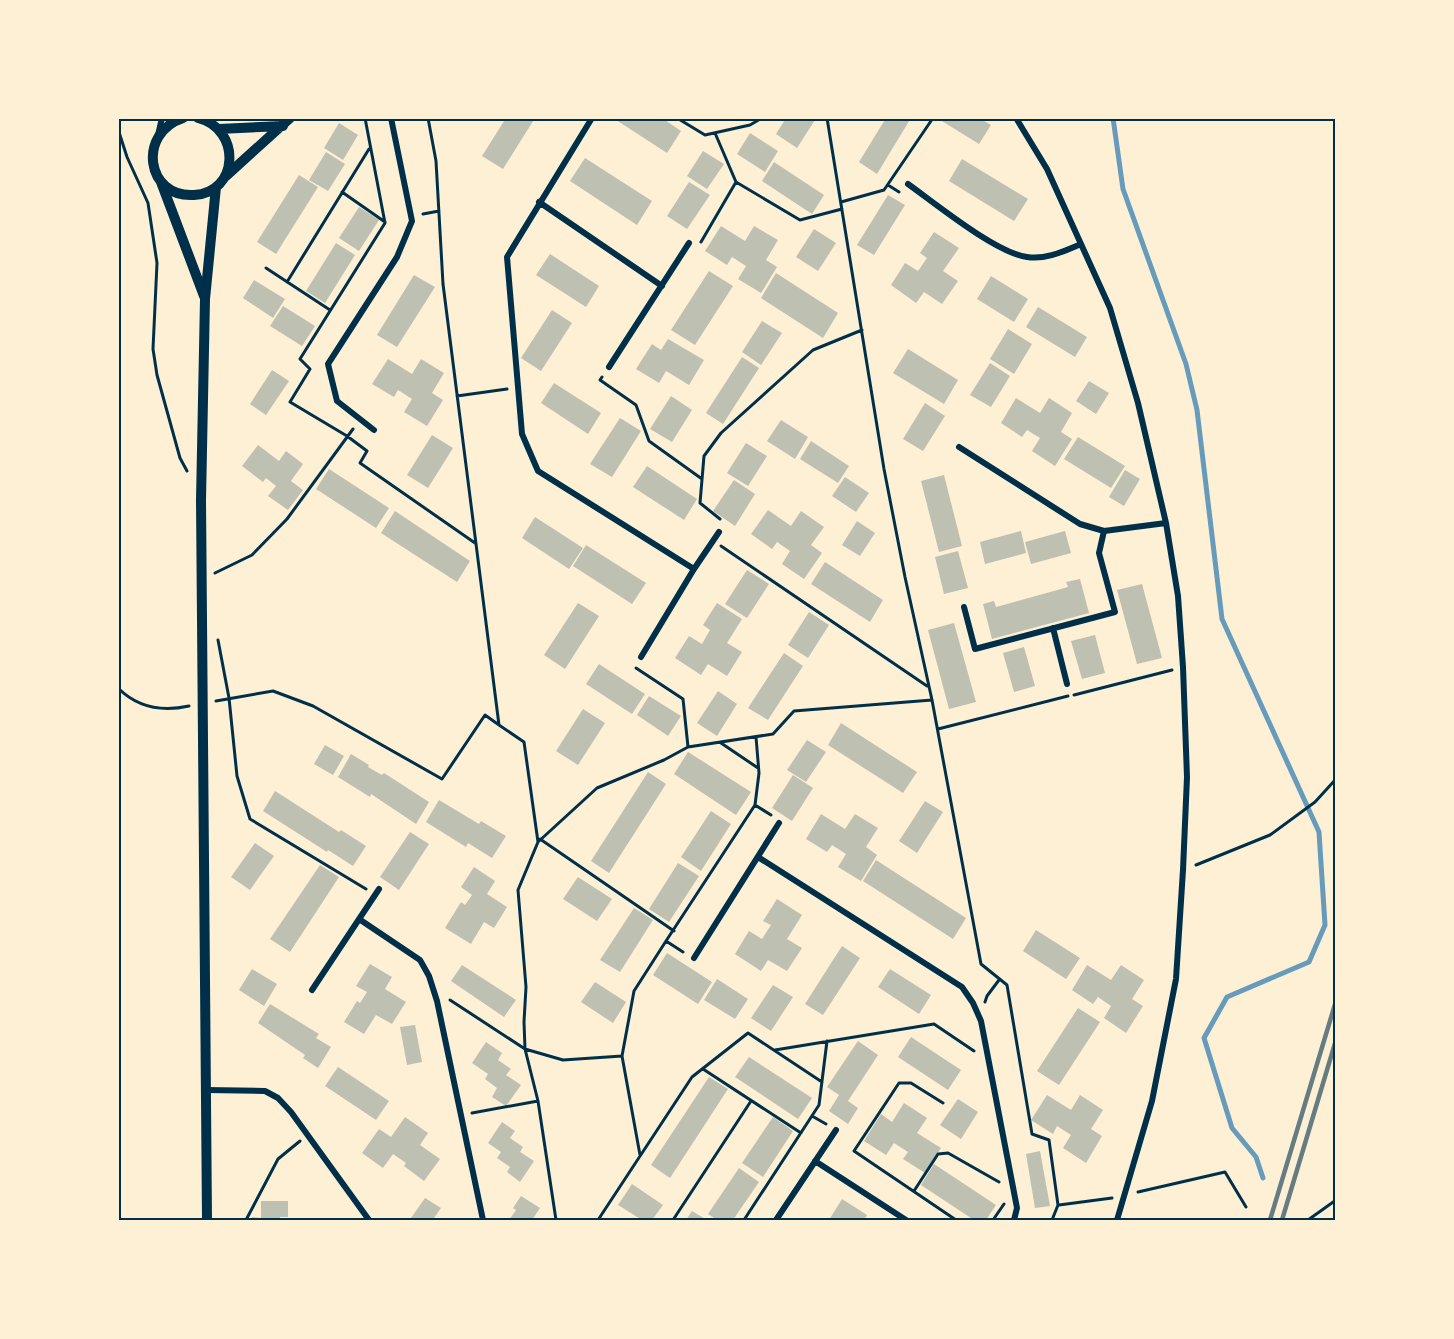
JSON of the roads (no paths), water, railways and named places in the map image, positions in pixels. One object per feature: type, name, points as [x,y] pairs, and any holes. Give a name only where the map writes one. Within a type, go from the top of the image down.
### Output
[{"type":"street","points":[[162,118],[154,145],[153,164],[205,299]]},
{"type":"street","points":[[158,136],[173,122],[183,118]]},
{"type":"street","points":[[198,118],[219,129],[229,147],[228,169],[220,183],[205,299],[201,500],[207,1221]]},
{"type":"street","points":[[374,429],[337,401],[328,364],[397,256],[412,221],[391,118]]},
{"type":"street","points":[[592,118],[507,257],[522,434],[538,471],[694,569]]},
{"type":"street","points":[[1016,118],[1047,169],[1110,308],[1138,403],[1166,523],[1178,596],[1183,667],[1186,777],[1176,980],[1152,1101],[1117,1221]]},
{"type":"street","points":[[160,181],[185,195],[206,192],[220,183],[286,122]]},
{"type":"street","points":[[219,129],[286,122]]},
{"type":"street","points":[[908,184],[998,246],[1026,257],[1044,257],[1081,244]]},
{"type":"street","points":[[539,202],[662,286]]},
{"type":"street","points":[[609,367],[689,243]]},
{"type":"street","points":[[959,447],[1080,524],[1104,531],[1166,523]]},
{"type":"street","points":[[964,607],[975,649],[1115,612],[1099,553],[1104,531]]},
{"type":"street","points":[[641,657],[719,532]]},
{"type":"street","points":[[1053,628],[1067,684]]},
{"type":"street","points":[[694,958],[779,824]]},
{"type":"street","points":[[758,857],[962,987],[981,1021],[1017,1208],[1014,1221]]},
{"type":"street","points":[[312,990],[377,891]]},
{"type":"street","points":[[359,920],[420,960],[429,976],[437,1001],[483,1221]]},
{"type":"street","points":[[206,1090],[265,1091],[278,1098],[291,1112],[369,1221]]},
{"type":"street","points":[[777,1221],[836,1130]]},
{"type":"street","points":[[815,1161],[906,1221]]},
{"type":"waterway","points":[[1113,118],[1123,189],[1186,364],[1197,410],[1222,619],[1319,832],[1325,925],[1309,962],[1227,997],[1204,1038],[1232,1128],[1256,1157],[1263,1178]]},
{"type":"railway","points":[[1270,1220],[1336,1001]]},
{"type":"railway","points":[[1282,1220],[1336,1040]]}]
